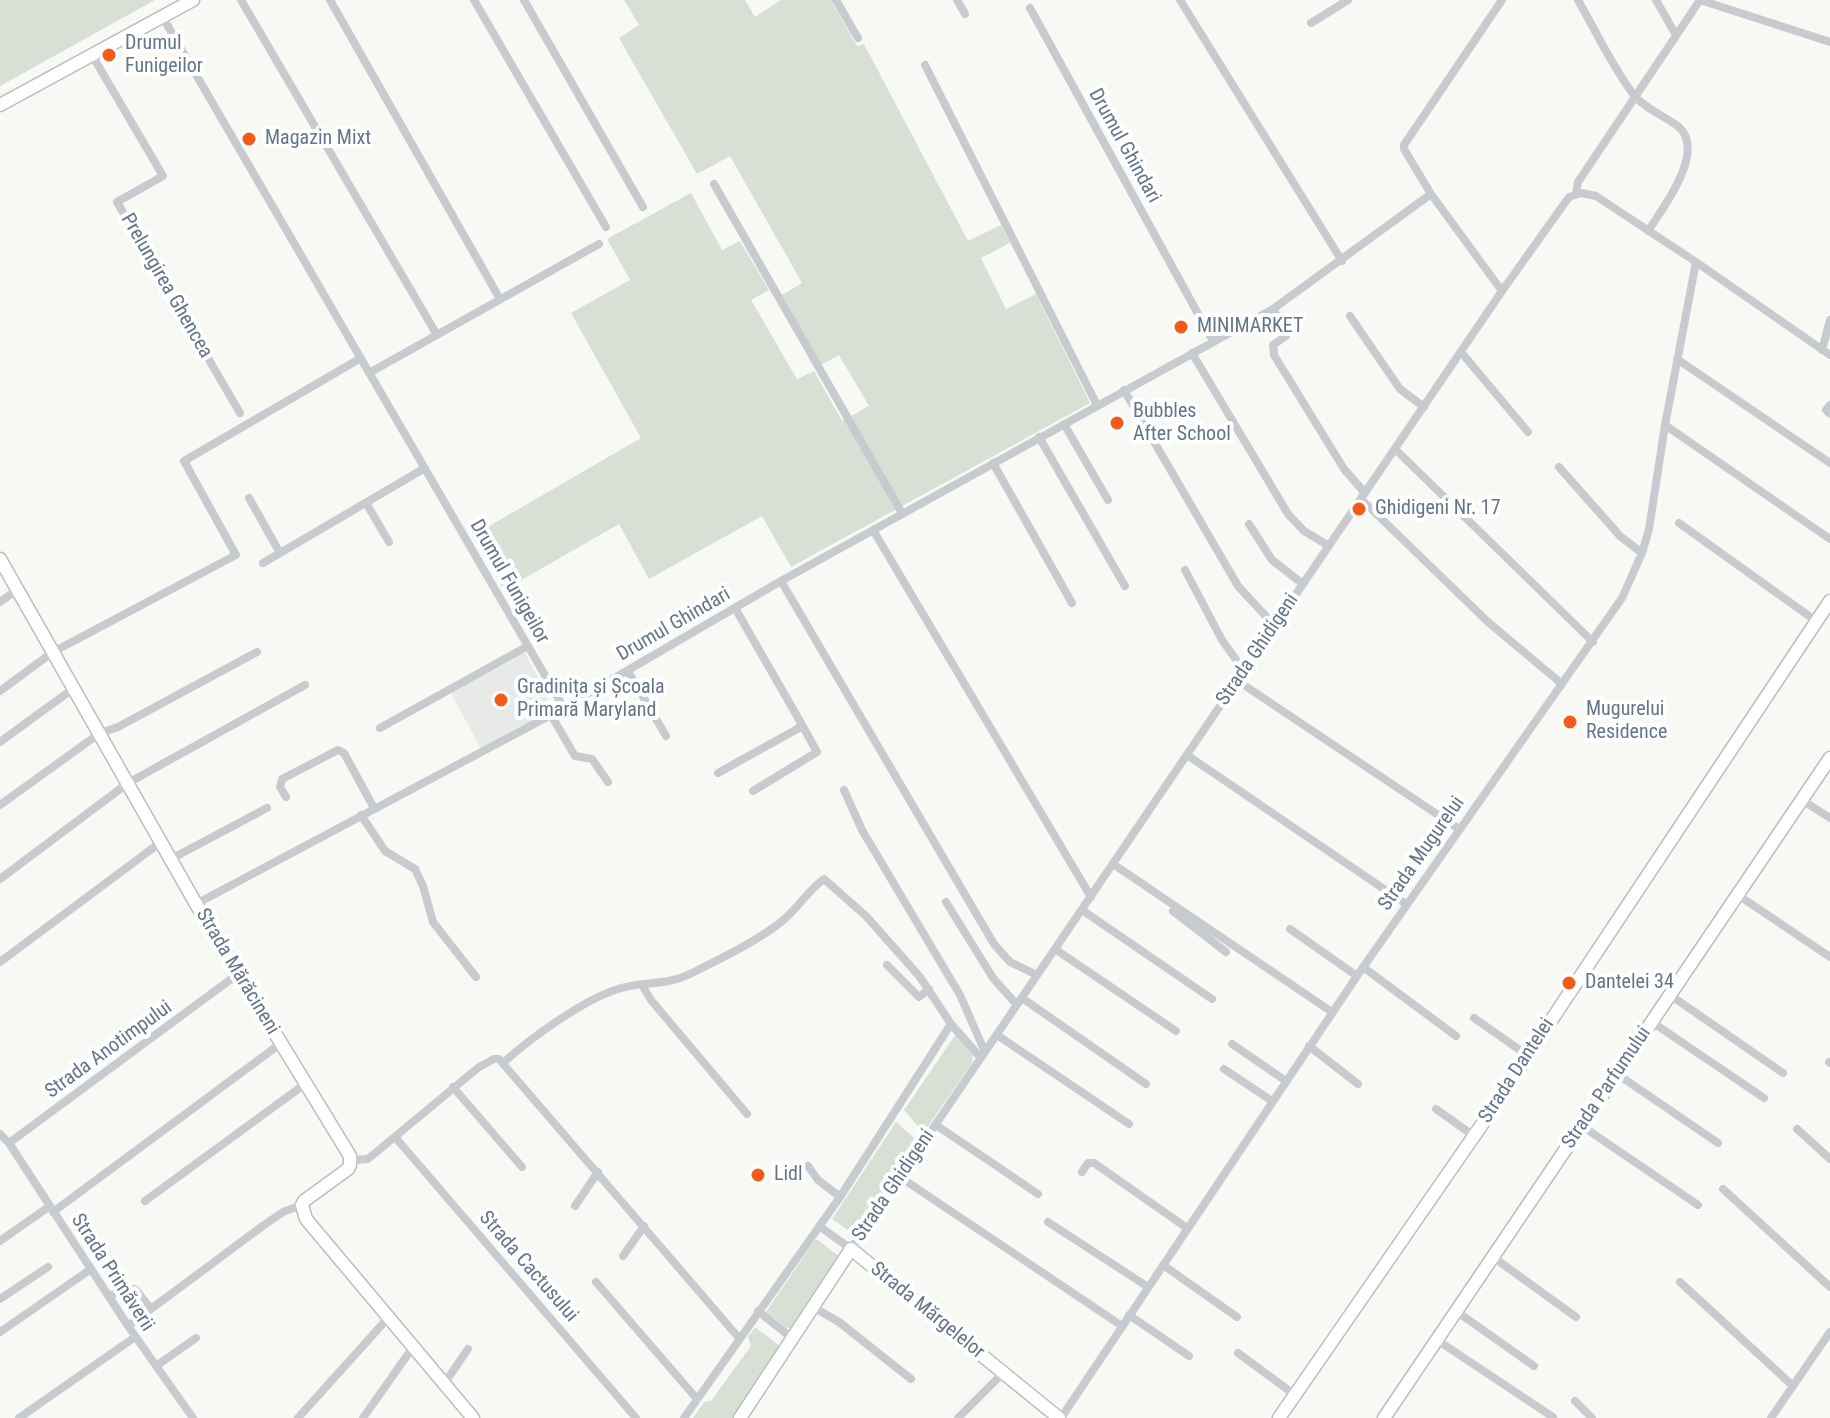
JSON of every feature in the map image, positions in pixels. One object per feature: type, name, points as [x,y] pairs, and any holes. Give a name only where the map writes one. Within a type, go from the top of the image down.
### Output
[{"type":"street","points":[[0,105],[193,0]]},
{"type":"street","points":[[241,0],[437,335]]},
{"type":"street","points":[[330,0],[500,299]]},
{"type":"street","points":[[474,0],[606,227]]},
{"type":"street","points":[[524,0],[643,207]]},
{"type":"street","points":[[836,0],[858,38]]},
{"type":"street","points":[[957,0],[965,14]]},
{"type":"street","points":[[1180,0],[1342,261]]},
{"type":"street","points":[[1311,23],[1348,0]]},
{"type":"street","points":[[1502,0],[1404,145],[1431,194],[1502,291]]},
{"type":"street","points":[[1578,0],[1635,97],[1679,127],[1686,138],[1688,146],[1684,171],[1648,231]]},
{"type":"street","points":[[1656,0],[1676,35]]},
{"type":"street","points":[[1635,97],[1700,0],[1830,42]]},
{"type":"street","name":"Drumul Ghindari","points":[[1030,8],[1213,341]]},
{"type":"street","name":"Drumul Funigeilor","points":[[162,16],[564,708]]},
{"type":"street","name":"Prelungirea Ghencea","points":[[92,55],[163,176],[117,202],[240,413]]},
{"type":"street","points":[[925,65],[1097,405]]},
{"type":"street","name":"Strada Ghidigeni","points":[[740,1418],[851,1249],[1502,291],[1563,204],[1576,194],[1578,182],[1635,97]]},
{"type":"street","points":[[714,184],[902,513]]},
{"type":"street","points":[[1576,194],[1587,192],[1596,196],[1826,352],[1830,320]]},
{"type":"street","name":"Drumul Ghindari","points":[[196,904],[564,708],[781,581],[1273,309],[1431,194]]},
{"type":"street","points":[[369,373],[599,244]]},
{"type":"street","name":"Strada Mugurelui","points":[[1060,1418],[1406,904],[1622,598],[1649,529],[1696,262]]},
{"type":"street","points":[[1273,309],[1286,331],[1286,336],[1273,345],[1274,355],[1363,496],[1488,622],[1562,684]]},
{"type":"street","points":[[1350,316],[1400,389],[1424,407]]},
{"type":"street","points":[[1461,352],[1528,432]]},
{"type":"street","points":[[1192,353],[1288,514],[1304,531],[1329,546]]},
{"type":"street","points":[[0,691],[53,652],[236,555],[184,461],[361,358]]},
{"type":"street","points":[[1677,359],[1830,463]]},
{"type":"street","points":[[1124,390],[1238,586],[1275,626]]},
{"type":"street","points":[[1830,405],[1826,410],[1830,414]]},
{"type":"street","points":[[1064,424],[1108,500]]},
{"type":"street","points":[[1665,425],[1830,539]]},
{"type":"street","points":[[1039,437],[1125,586]]},
{"type":"street","points":[[1395,449],[1593,642]]},
{"type":"street","points":[[993,463],[1072,603]]},
{"type":"street","points":[[1559,467],[1620,536],[1642,553]]},
{"type":"street","points":[[263,563],[425,468]]},
{"type":"street","points":[[249,498],[280,553]]},
{"type":"street","points":[[366,503],[389,542]]},
{"type":"street","points":[[1679,523],[1816,621]]},
{"type":"street","points":[[1249,524],[1277,566],[1303,584]]},
{"type":"street","points":[[873,530],[1091,897]]},
{"type":"street","name":"Strada Mărăcineni","points":[[0,559],[196,904],[351,1160]]},
{"type":"street","points":[[1185,570],[1222,640],[1244,671]]},
{"type":"street","points":[[781,581],[994,944],[1010,962],[1037,975]]},
{"type":"street","points":[[0,602],[18,589]]},
{"type":"street","name":"Strada Dantelei","points":[[1279,1418],[1474,1136],[1830,601]]},
{"type":"street","points":[[735,608],[817,752],[753,791]]},
{"type":"street","points":[[380,728],[528,646]]},
{"type":"street","points":[[0,805],[100,733],[118,727],[257,652]]},
{"type":"street","points":[[628,671],[666,736]]},
{"type":"street","points":[[1238,681],[1459,829]]},
{"type":"street","points":[[0,879],[128,783],[305,685]]},
{"type":"street","points":[[0,742],[74,688]]},
{"type":"street","points":[[551,715],[575,756],[592,759],[608,782]]},
{"type":"street","points":[[718,773],[799,728],[801,723]]},
{"type":"street","points":[[286,797],[280,787],[282,779],[338,750],[344,753],[374,808]]},
{"type":"street","points":[[1187,755],[1406,904]]},
{"type":"street","name":"Strada Parfumului","points":[[1385,1418],[1830,758]]},
{"type":"street","points":[[844,790],[862,830],[960,995],[983,1055]]},
{"type":"street","points":[[1802,800],[1830,818]]},
{"type":"street","points":[[171,859],[267,808]]},
{"type":"street","points":[[361,815],[385,851],[415,869],[433,922],[476,977]]},
{"type":"street","points":[[0,962],[161,842]]},
{"type":"street","points":[[1111,866],[1226,952]]},
{"type":"street","points":[[1111,866],[1332,1012]]},
{"type":"street","points":[[128,1326],[264,1225],[283,1212],[302,1205],[348,1169],[351,1160],[368,1159],[479,1067],[521,1047],[594,999],[626,986],[667,982],[689,975],[764,933],[793,911],[824,879],[866,916],[929,989],[951,1024],[983,1055]]},
{"type":"street","points":[[1738,895],[1830,957]]},
{"type":"street","points":[[946,902],[993,978],[1019,1002],[1146,1084]]},
{"type":"street","points":[[1082,910],[1212,999]]},
{"type":"street","points":[[1290,929],[1456,1036]]},
{"type":"street","points":[[1055,949],[1176,1031]]},
{"type":"street","points":[[887,965],[919,997],[929,989]]},
{"type":"street","name":"Strada Anotimpului","points":[[9,1143],[238,974]]},
{"type":"street","points":[[642,985],[651,1000],[747,1114]]},
{"type":"street","points":[[1670,995],[1783,1073]]},
{"type":"street","points":[[1474,1018],[1527,1055]]},
{"type":"street","points":[[1652,1022],[1764,1098]]},
{"type":"street","points":[[684,1418],[840,1197],[951,1024]]},
{"type":"street","points":[[997,1035],[1129,1124]]},
{"type":"street","points":[[0,1241],[51,1209],[280,1044]]},
{"type":"street","points":[[1232,1044],[1286,1081]]},
{"type":"street","points":[[1309,1046],[1358,1084]]},
{"type":"street","points":[[499,1060],[739,1338]]},
{"type":"street","points":[[1224,1069],[1272,1101]]},
{"type":"street","points":[[1617,1074],[1718,1143]]},
{"type":"street","points":[[145,1201],[305,1084]]},
{"type":"street","points":[[453,1087],[522,1167]]},
{"type":"street","points":[[1436,1109],[1474,1136]]},
{"type":"street","points":[[936,1125],[1038,1194]]},
{"type":"street","points":[[1582,1126],[1698,1205]]},
{"type":"street","points":[[1797,1129],[1830,1159]]},
{"type":"street","points":[[0,1134],[9,1143]]},
{"type":"street","name":"Strada Cactusului","points":[[395,1137],[636,1418]]},
{"type":"street","name":"Strada Primăverii","points":[[9,1143],[135,1337],[190,1415]]},
{"type":"street","points":[[1082,1172],[1088,1163],[1094,1163],[1187,1228]]},
{"type":"street","points":[[808,1166],[818,1180],[840,1197]]},
{"type":"street","points":[[575,1206],[598,1172]]},
{"type":"street","points":[[900,1177],[1122,1326]]},
{"type":"street","points":[[1723,1189],[1830,1287]]},
{"type":"street","points":[[302,1205],[306,1219],[473,1418]]},
{"type":"street","points":[[1048,1222],[1148,1287]]},
{"type":"street","points":[[623,1256],[644,1226]]},
{"type":"street","points":[[819,1226],[851,1249]]},
{"type":"street","name":"Strada Mărgelelor","points":[[851,1249],[1060,1418]]},
{"type":"street","points":[[1493,1257],[1576,1317]]},
{"type":"street","points":[[1163,1265],[1237,1317]]},
{"type":"street","points":[[0,1299],[48,1267]]},
{"type":"street","points":[[0,1332],[91,1269]]},
{"type":"street","points":[[596,1282],[697,1399]]},
{"type":"street","points":[[1680,1282],[1793,1386]]},
{"type":"street","points":[[109,1297],[122,1289],[135,1289],[151,1309]]},
{"type":"street","points":[[813,1307],[839,1322],[911,1379]]},
{"type":"street","points":[[758,1311],[792,1338]]},
{"type":"street","points":[[1456,1311],[1534,1366]]},
{"type":"street","points":[[1129,1315],[1189,1356]]},
{"type":"street","points":[[298,1418],[388,1318]]},
{"type":"street","points":[[1771,1418],[1830,1332]]},
{"type":"street","points":[[19,1418],[135,1337]]},
{"type":"street","points":[[156,1366],[196,1338]]},
{"type":"street","points":[[1437,1340],[1553,1417]]},
{"type":"street","points":[[363,1418],[413,1347]]},
{"type":"street","points":[[444,1384],[468,1349]]},
{"type":"street","points":[[1238,1353],[1295,1395]]},
{"type":"street","name":"Strada Mărgelelor","points":[[958,1418],[1003,1373]]},
{"type":"street","points":[[1575,1401],[1592,1418]]},
{"type":"street","points":[[178,1418],[190,1415]]},
{"type":"shaded area","points":[[0,0],[155,0],[0,86]]},
{"type":"shaded area","points":[[624,0],[745,0],[755,17],[781,0],[831,0],[857,46],[864,44],[968,241],[1001,225],[1010,243],[981,258],[1006,309],[1036,294],[1090,403],[791,567],[762,516],[649,579],[619,524],[504,590],[472,536],[641,438],[571,313],[630,280],[607,239],[691,193],[722,250],[740,241],[769,290],[751,300],[797,379],[814,371],[842,421],[869,406],[839,355],[821,365],[782,295],[802,283],[730,156],[697,174],[619,38],[639,25]]},
{"type":"shaded area","name":"Gradinița și Școala Primară Maryland","points":[[525,653],[546,692],[548,707],[545,715],[481,749],[451,693]]},
{"type":"shaded area","points":[[956,1034],[973,1054],[972,1063],[926,1129],[920,1129],[904,1110]]},
{"type":"shaded area","points":[[896,1122],[914,1138],[914,1148],[855,1235],[832,1219]]},
{"type":"shaded area","points":[[815,1240],[840,1257],[793,1328],[787,1328],[766,1312]]},
{"type":"shaded area","points":[[755,1327],[781,1347],[734,1418],[693,1418],[704,1402],[711,1401],[751,1346],[748,1337]]},
{"type":"place","name":"Drumul Funigeilor","points":[[109,55]]},
{"type":"place","name":"Magazin Mixt","points":[[249,139]]},
{"type":"place","name":"MINIMARKET","points":[[1181,327]]},
{"type":"place","name":"Bubbles After School","points":[[1117,423]]},
{"type":"place","name":"Ghidigeni Nr. 17","points":[[1359,509]]},
{"type":"place","name":"Gradinița și Școala Primară Maryland","points":[[501,700]]},
{"type":"place","name":"Mugurelui Residence","points":[[1570,722]]},
{"type":"place","name":"Dantelei 34","points":[[1569,983]]},
{"type":"place","name":"Lidl","points":[[758,1175]]}]
